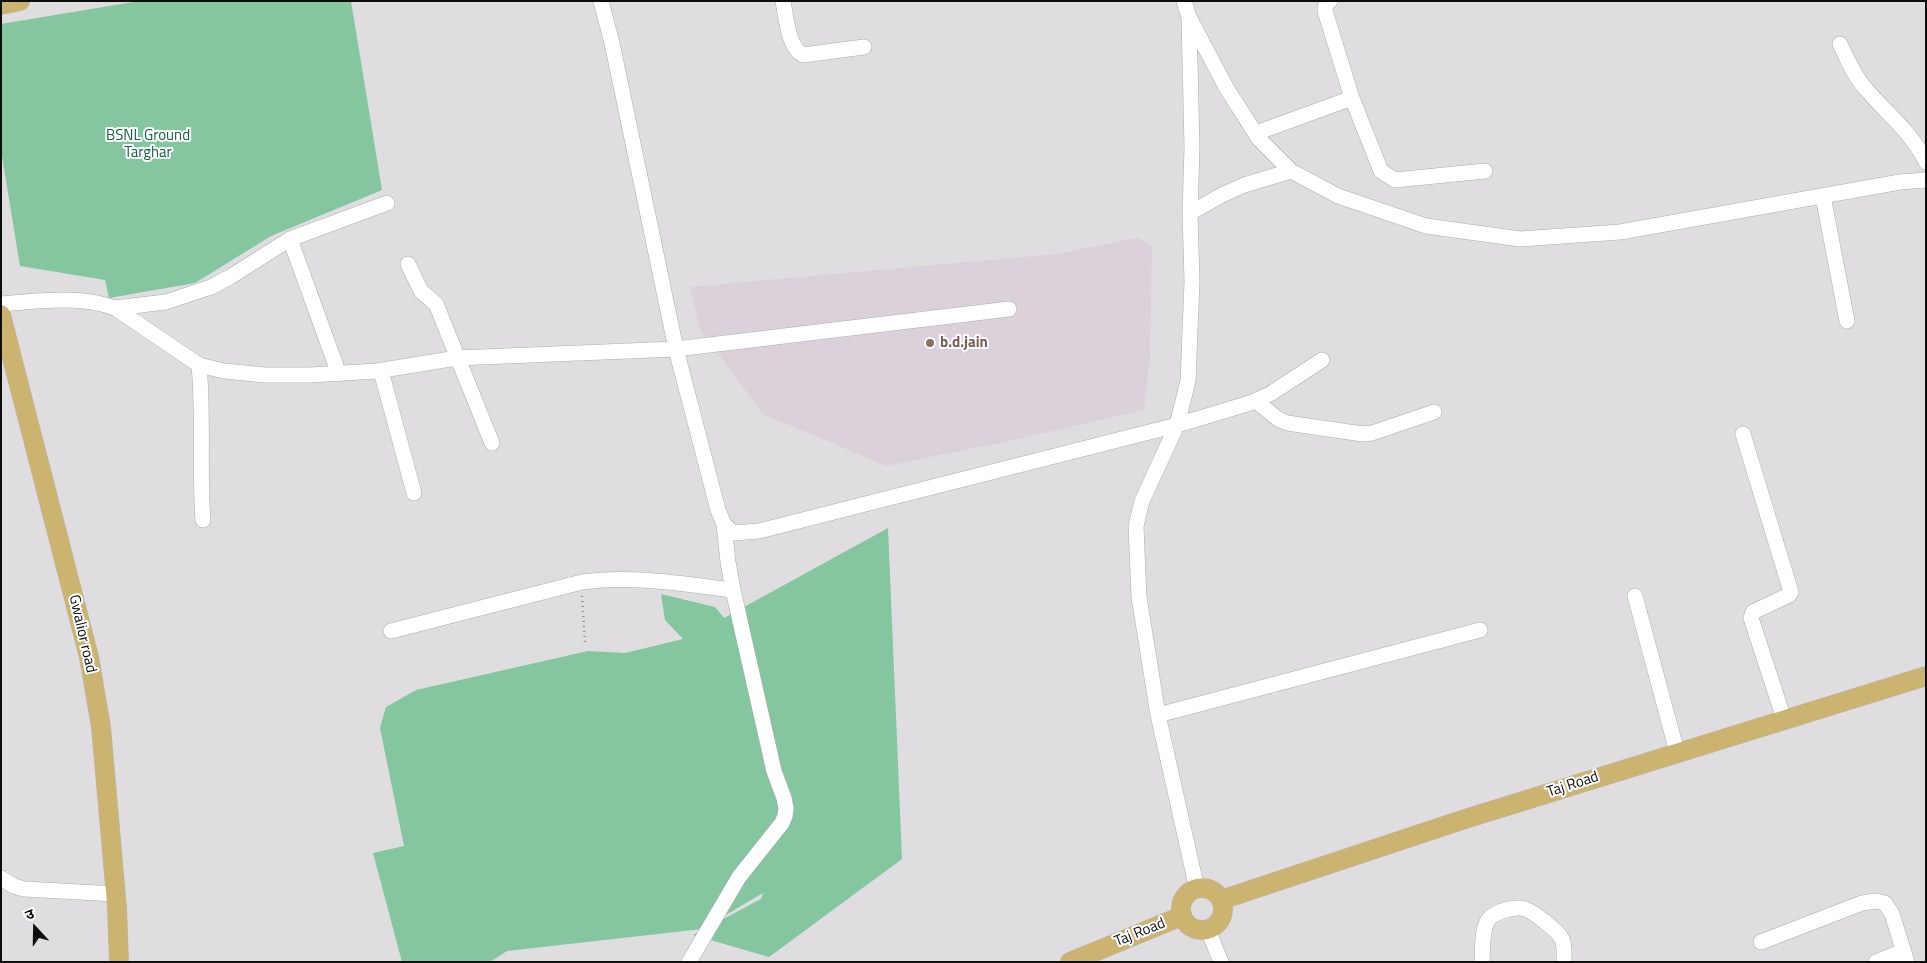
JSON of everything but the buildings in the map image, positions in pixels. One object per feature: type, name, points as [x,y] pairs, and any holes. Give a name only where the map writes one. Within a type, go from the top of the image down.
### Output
[{"type":"main road","points":[[1,5],[20,1]]},
{"type":"main road","name":"Gwalior road","points":[[1,314],[89,657],[102,727],[116,894],[119,962]]},
{"type":"main road","name":"Taj Road","points":[[1221,900],[1465,819],[1926,676]]},
{"type":"main road","points":[[1203,888],[1214,891],[1223,906],[1222,918],[1208,930],[1195,929],[1189,926],[1182,916],[1182,902],[1186,896],[1197,889],[1203,888]]},
{"type":"main road","name":"Taj Road","points":[[1072,961],[1182,916]]},
{"type":"street","points":[[601,1],[612,43],[676,349],[718,510],[724,524],[733,590],[774,771],[786,808],[782,822],[739,877],[689,962]]},
{"type":"street","points":[[783,1],[791,40],[794,49],[798,53],[802,55],[864,48]]},
{"type":"street","points":[[1184,1],[1189,17],[1227,90],[1260,139],[1291,171],[1338,196],[1426,226],[1520,239],[1620,232],[1900,182],[1926,180]]},
{"type":"street","points":[[1330,1],[1327,2],[1325,7],[1326,12],[1352,98],[1381,171],[1395,180],[1485,171]]},
{"type":"street","points":[[1189,17],[1192,148],[1190,213],[1192,282],[1188,381],[1176,425],[1142,501],[1136,526],[1139,597],[1158,715],[1197,889]]},
{"type":"street","points":[[1840,44],[1858,79],[1906,130],[1926,162]]},
{"type":"street","points":[[1256,133],[1352,98]]},
{"type":"street","points":[[1190,213],[1244,185],[1291,171]]},
{"type":"street","points":[[1823,196],[1847,321]]},
{"type":"street","points":[[1,304],[57,300],[98,304],[115,308],[166,302],[211,287],[290,239],[388,202]]},
{"type":"street","points":[[290,239],[339,374]]},
{"type":"street","points":[[408,264],[422,291],[436,304],[492,443]]},
{"type":"street","points":[[115,308],[199,365],[265,375],[339,374],[381,371],[458,358],[676,349],[1009,309]]},
{"type":"street","points":[[724,524],[730,531],[736,534],[759,531],[1176,425],[1256,401],[1322,360]]},
{"type":"street","points":[[199,365],[202,395],[200,478],[203,520]]},
{"type":"street","points":[[381,371],[414,493]]},
{"type":"street","points":[[1256,401],[1278,419],[1287,423],[1363,434],[1372,433],[1434,412]]},
{"type":"street","points":[[1742,434],[1791,592],[1786,597],[1753,612],[1751,618],[1784,719]]},
{"type":"street","points":[[391,632],[582,582],[603,579],[630,579],[733,590]]},
{"type":"street","points":[[1635,596],[1677,752]]},
{"type":"street","points":[[1158,715],[1480,630]]},
{"type":"street","points":[[4,886],[24,889],[116,894]]},
{"type":"street","points":[[1762,942],[1862,903],[1876,901],[1885,903],[1892,914],[1905,956],[1876,962]]},
{"type":"street","points":[[1482,962],[1486,926],[1489,919],[1497,913],[1519,908],[1526,910],[1558,933],[1563,940],[1564,962]]},
{"type":"street","points":[[1208,930],[1221,962]]},
{"type":"path","points":[[582,582],[584,643]]},
{"type":"shaded area","name":"b.d.jain","points":[[1137,238],[1152,245],[1150,357],[1144,410],[1009,441],[886,466],[763,414],[699,328],[690,287],[1057,254]]},
{"type":"green space","name":"BSNL Ground Targhar","points":[[139,1],[351,1],[382,190],[271,236],[195,283],[109,298],[105,280],[20,266],[1,150],[1,24]]},
{"type":"green space","points":[[888,528],[902,859],[769,957],[693,935],[761,899],[763,893],[702,929],[507,951],[490,962],[402,962],[373,853],[404,846],[380,728],[386,707],[416,690],[588,651],[625,653],[683,639],[665,620],[661,594],[715,607],[724,618]]},
{"type":"place","name":"b.d.jain","points":[[930,343]]}]
